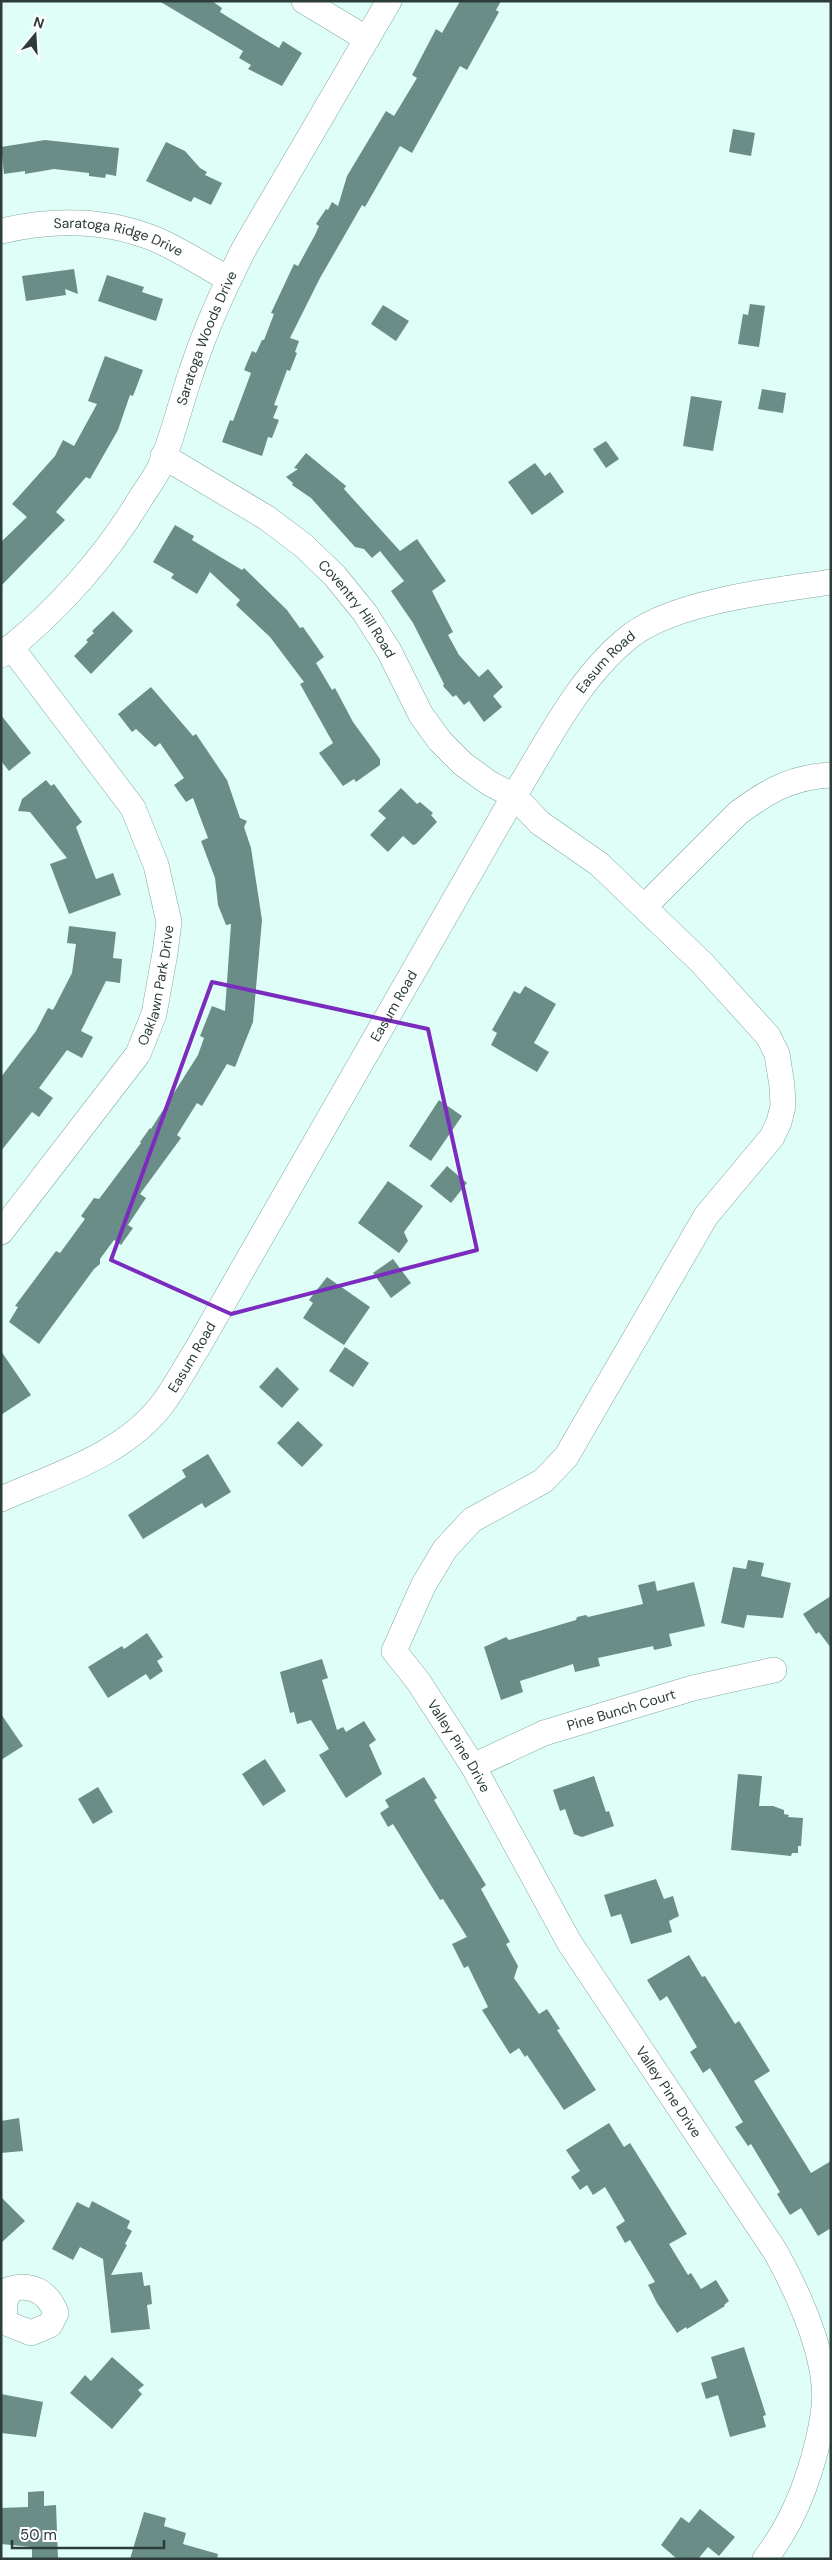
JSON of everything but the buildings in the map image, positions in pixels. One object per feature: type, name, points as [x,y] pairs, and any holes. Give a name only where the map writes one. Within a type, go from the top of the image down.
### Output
[{"type":"street","points":[[304,1],[367,39]]},
{"type":"street","name":"Saratoga Woods Drive","points":[[6,651],[59,602],[97,560],[130,515],[160,467],[203,339],[229,279],[245,247],[389,1]]},
{"type":"street","name":"Saratoga Ridge Drive","points":[[1,231],[56,222],[88,223],[121,228],[155,239],[229,279]]},
{"type":"street","name":"Coventry Hill Road","points":[[163,456],[267,518],[304,546],[334,576],[365,613],[389,651],[421,715],[440,741],[463,764],[489,783],[514,796],[540,823],[599,864],[644,907],[702,963],[768,1036],[777,1054],[781,1069],[783,1106],[779,1122],[757,1157],[706,1216],[566,1456],[543,1481],[472,1520],[445,1549],[423,1586],[394,1651]]},
{"type":"street","name":"Easum Road","points":[[1,1499],[75,1467],[117,1446],[142,1425],[163,1403],[198,1347],[514,796],[583,688],[604,662],[634,634],[671,614],[752,594],[831,582]]},
{"type":"street","name":"Oaklawn Park Drive","points":[[1,1232],[138,1054],[154,1014],[166,953],[168,922],[156,865],[133,808],[6,651]]},
{"type":"street","points":[[644,907],[738,813],[755,800],[785,783],[810,776],[831,775]]},
{"type":"street","name":"Valley Pine Drive","points":[[394,1651],[418,1680],[473,1766],[569,1942],[775,2252],[797,2293],[813,2337],[822,2377],[824,2405],[816,2448],[805,2485],[790,2520],[765,2559]]},
{"type":"street","name":"Pine Bunch Court","points":[[473,1766],[544,1733],[693,1688],[774,1670]]},
{"type":"highlighted area","points":[[212,982],[428,1029],[477,1250],[231,1314],[111,1260]]}]
